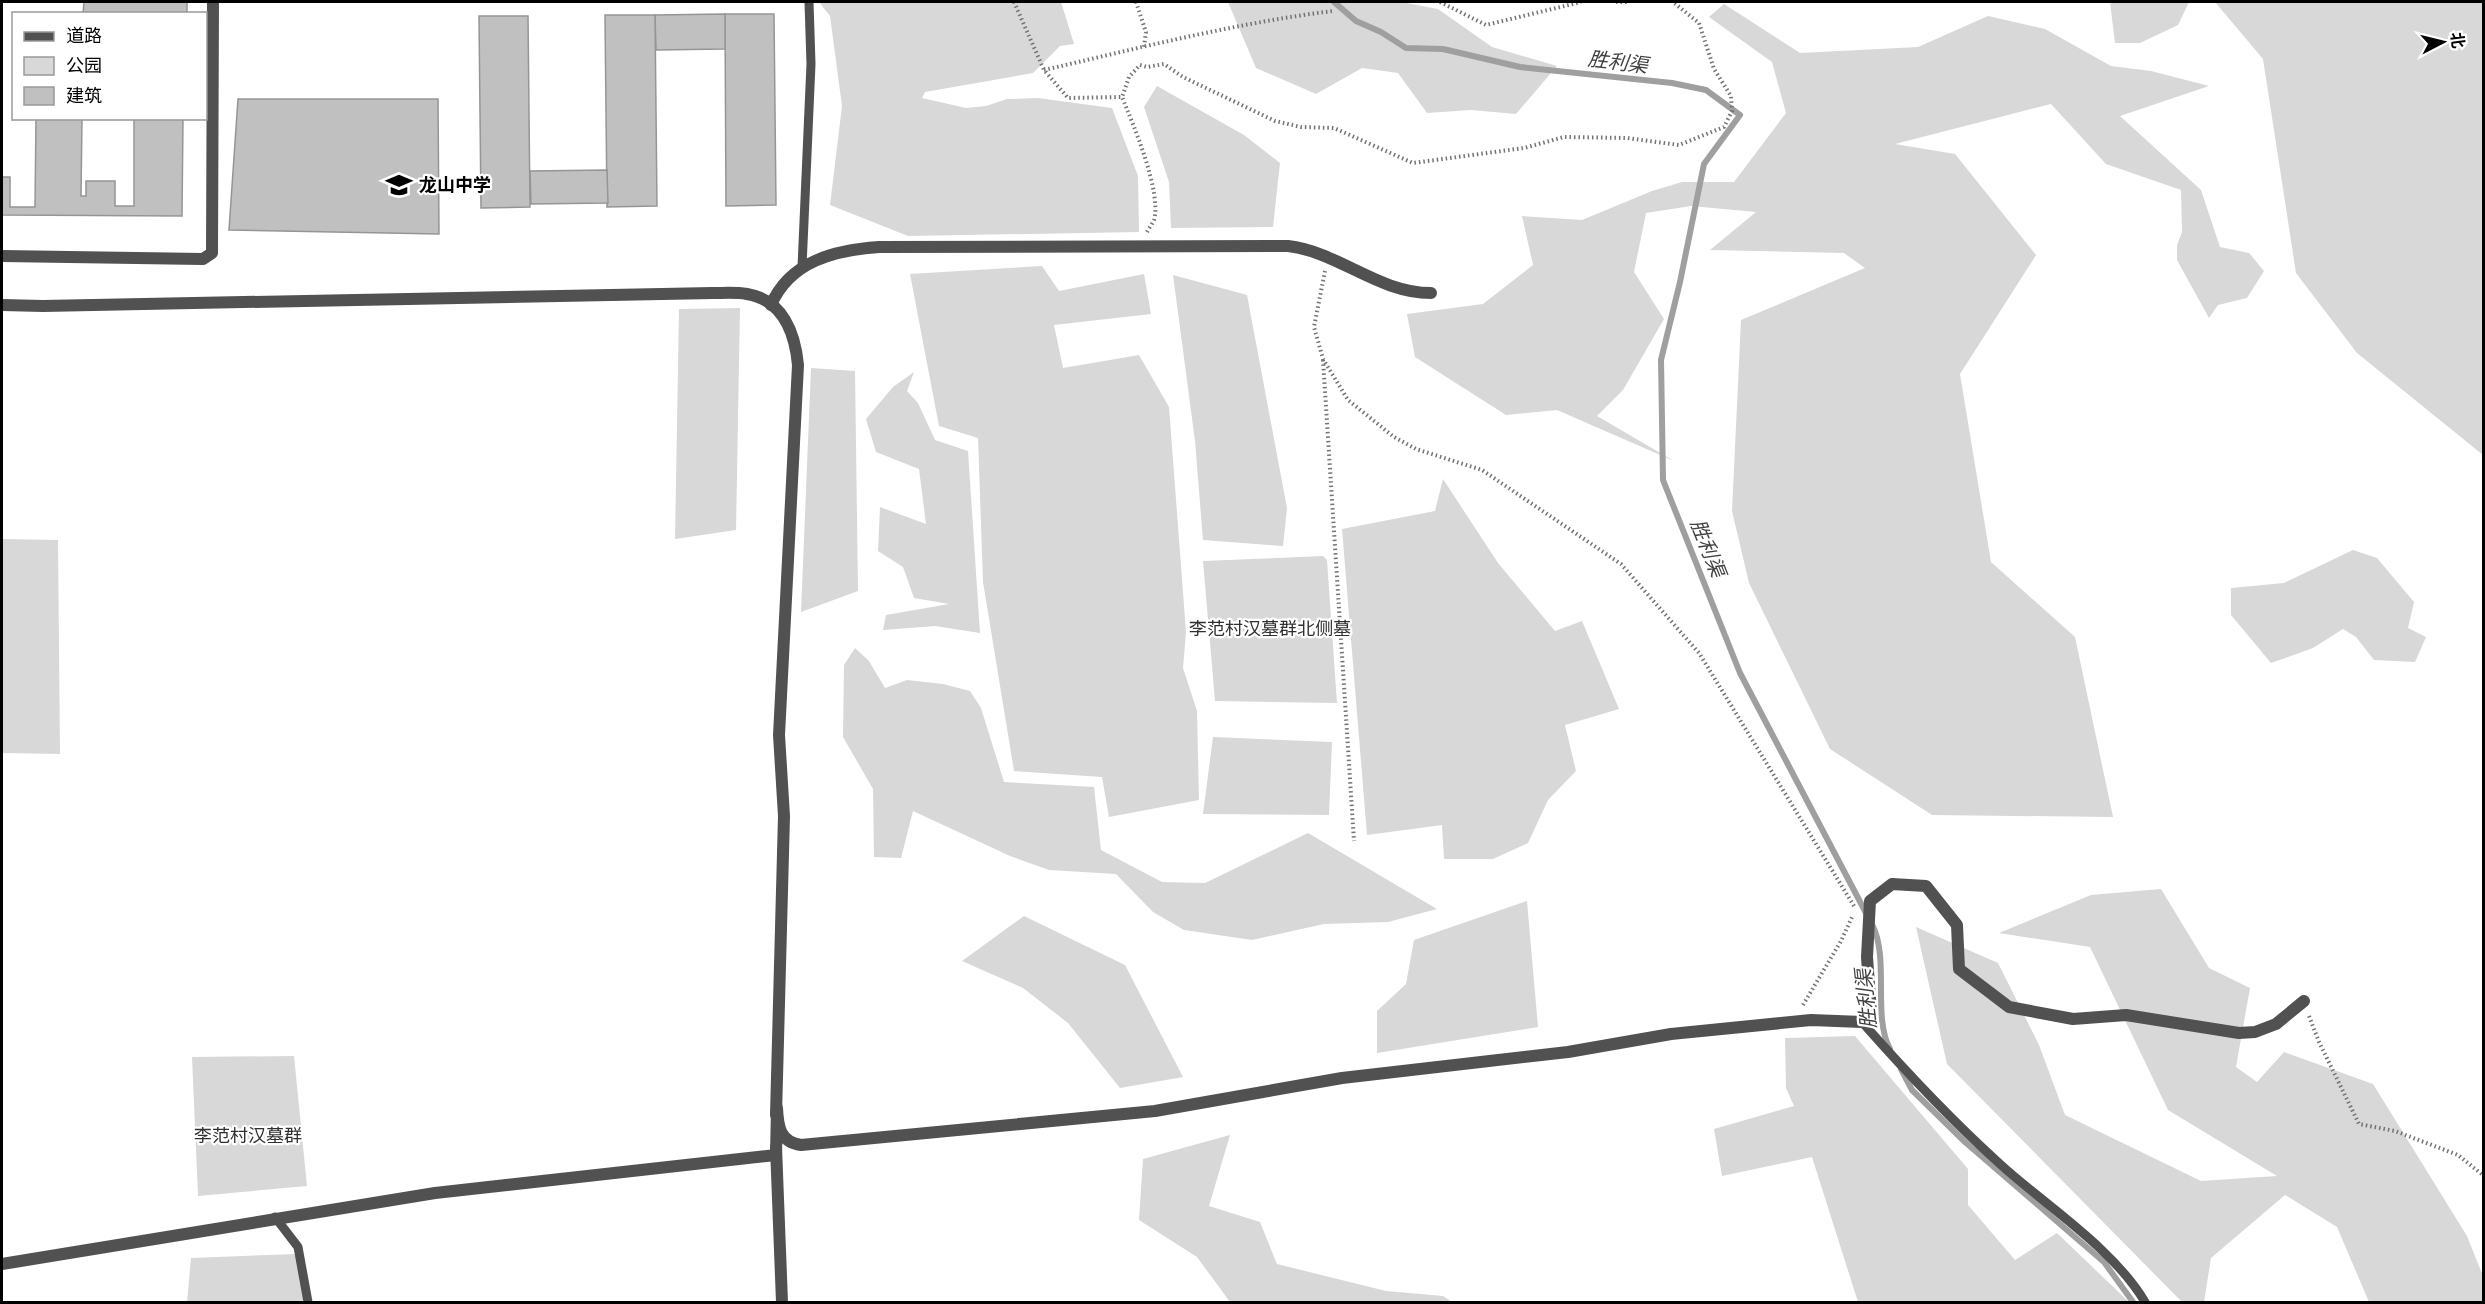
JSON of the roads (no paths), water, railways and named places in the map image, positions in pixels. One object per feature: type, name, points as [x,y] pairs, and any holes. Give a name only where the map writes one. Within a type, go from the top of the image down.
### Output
[{"type":"street","points":[[2,256],[203,259],[212,253],[213,2]]},
{"type":"street","points":[[771,305],[782,285],[802,267],[834,254],[866,248],[1288,246],[1311,251],[1385,285],[1408,292],[1431,293]]},
{"type":"street","points":[[2,305],[713,293],[747,294],[780,310],[796,342],[798,365],[779,735],[784,816],[776,1155],[782,1302]]},
{"type":"street","points":[[777,1108],[778,1125],[783,1137],[787,1141],[801,1145],[1155,1111],[1342,1078],[1568,1052],[1671,1035],[1811,1020],[1862,1022],[1871,1013],[1867,957],[1870,901],[1892,884],[1926,886],[1957,925],[1959,969],[2009,1007],[2073,1019],[2126,1015],[2239,1033],[2269,1028],[2304,1001]]},
{"type":"street","points":[[2,1264],[275,1217],[435,1193],[776,1155]]},
{"type":"lane","points":[[802,267],[811,64],[809,2]]},
{"type":"lane","points":[[1862,1022],[1929,1098],[2001,1165],[2074,1225],[2120,1269],[2145,1302]]},
{"type":"lane","points":[[275,1217],[298,1246],[308,1302]]},
{"type":"waterway","name":"胜利渠","points":[[1334,2],[1356,21],[1381,32],[1406,48],[1443,49],[1520,67],[1672,83],[1706,90],[1740,115],[1704,164],[1680,282],[1661,360],[1663,480],[1740,673],[1867,915]]},
{"type":"waterway","name":"胜利渠","points":[[1872,924],[1880,954],[1882,1020],[1890,1049]]},
{"type":"waterway","name":"胜利渠","points":[[1901,1069],[1912,1090],[1965,1142],[2104,1262],[2133,1302]]},
{"type":"place","name":"龙山中学","points":[[399,185]]},
{"type":"park label","name":"李范村汉墓群北侧墓","points":[[1270,629]]},
{"type":"park label","name":"李范村汉墓群","points":[[248,1136]]}]
